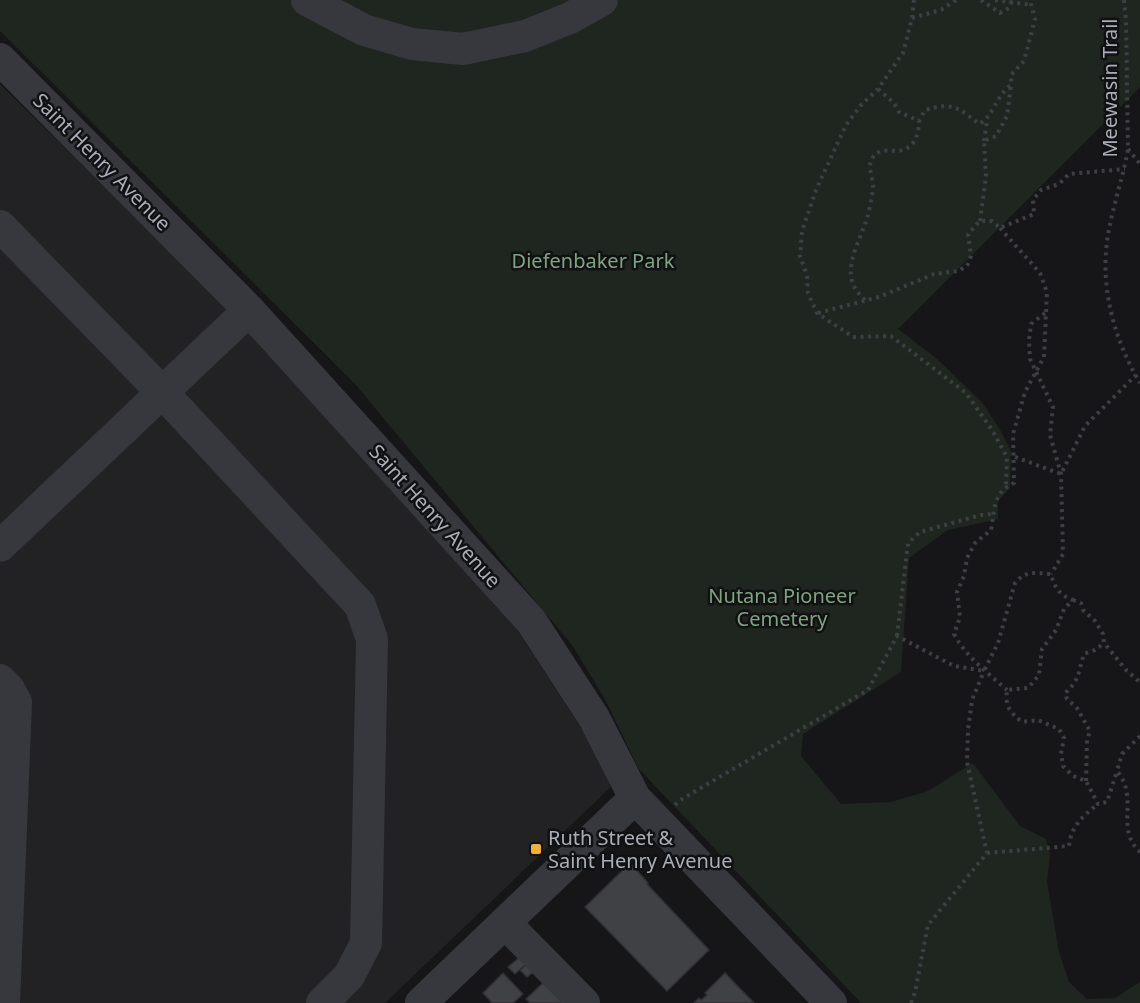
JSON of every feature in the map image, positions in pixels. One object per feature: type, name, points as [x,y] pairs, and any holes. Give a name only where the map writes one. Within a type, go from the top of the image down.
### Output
[{"type":"street","points":[[307,0],[364,30],[412,44],[463,49],[525,36],[570,18],[602,0]]},
{"type":"street","name":"Saint Henry Avenue","points":[[0,59],[249,310],[531,621],[594,718],[635,798],[831,1003]]},
{"type":"street","points":[[0,226],[162,392],[360,605],[372,639],[366,943],[349,976],[322,1003]]},
{"type":"street","points":[[0,546],[249,310]]},
{"type":"street","points":[[0,680],[9,689],[16,702],[4,1003]]},
{"type":"street","points":[[421,1003],[635,798]]},
{"type":"street","points":[[505,922],[584,1003]]},
{"type":"path","points":[[914,0],[903,53],[878,89],[861,105],[846,125],[816,190],[802,231],[800,257],[807,275],[808,293],[817,313],[853,337],[891,336],[966,393],[992,430],[1007,457],[1006,486],[994,503],[991,530],[975,543],[967,558],[964,576],[957,592],[960,617],[954,634],[960,646],[984,671],[1007,690],[1028,688],[1039,675],[1042,649],[1056,630],[1064,609],[1073,600]]},
{"type":"path","points":[[912,18],[941,10],[956,0]]},
{"type":"path","points":[[981,0],[1000,13],[1009,8],[1011,1]]},
{"type":"path","points":[[984,141],[996,136],[1007,116],[1011,75],[1024,61],[1035,19],[1031,3],[995,0]]},
{"type":"path","name":"Meewasin Trail","points":[[1124,0],[1128,149],[1125,169],[1110,222],[1106,266],[1109,308],[1122,351],[1140,383]]},
{"type":"path","points":[[817,313],[898,290],[934,274],[958,272],[967,266],[971,256],[969,234],[980,221],[986,176],[984,141],[987,120],[1002,92],[1011,85]]},
{"type":"path","points":[[878,89],[894,103],[899,112],[919,120]]},
{"type":"path","points":[[865,300],[855,290],[851,276],[852,262],[867,221],[873,188],[870,172],[874,156],[882,151],[903,150],[916,139],[919,133],[919,120],[925,110],[943,105],[963,112],[979,124],[987,120]]},
{"type":"path","points":[[1128,149],[1140,164]]},
{"type":"path","points":[[1000,228],[1034,214],[1034,200],[1041,190],[1059,184],[1069,174],[1125,169]]},
{"type":"path","points":[[980,221],[992,221],[1000,228],[1040,273],[1047,292],[1044,357],[1025,392],[1013,434],[1014,483],[1006,486]]},
{"type":"path","points":[[1046,312],[1031,324],[1030,359],[1053,407],[1050,435],[1061,474],[1063,554],[1051,574],[1054,588],[1067,598],[1081,603],[1083,610],[1095,621],[1103,633],[1104,643],[1127,671],[1140,682]]},
{"type":"path","points":[[1061,474],[1085,426],[1136,375]]},
{"type":"path","points":[[1015,457],[1061,474]]},
{"type":"path","points":[[656,821],[682,800],[868,690],[897,636],[908,543],[920,532],[981,515],[993,514]]},
{"type":"path","points":[[987,853],[967,762],[972,700],[998,643],[1015,583],[1022,575],[1051,574]]},
{"type":"path","points":[[897,636],[954,666],[984,671]]},
{"type":"path","points":[[1098,804],[1086,781],[1087,740],[1090,731],[1065,693],[1078,678],[1083,654],[1095,650],[1104,643]]},
{"type":"path","points":[[1007,690],[1008,710],[1022,722],[1038,720],[1059,729],[1064,738],[1061,753],[1063,766],[1073,776],[1086,781]]},
{"type":"path","points":[[911,1003],[928,925],[987,853],[1069,846],[1070,833],[1083,816],[1098,804],[1107,802],[1122,754],[1140,736]]},
{"type":"path","points":[[1117,771],[1129,778]]},
{"type":"path","points":[[1133,822],[1134,846],[1140,852]]},
{"type":"shaded area","points":[[0,84],[215,295],[514,625],[616,782],[385,1003],[0,1003]]},
{"type":"green space","name":"Diefenbaker Park","points":[[0,0],[1140,0],[1140,87],[898,329],[936,358],[982,402],[1011,451],[1010,488],[998,501],[998,519],[948,530],[909,558],[901,672],[803,734],[801,756],[841,804],[891,802],[928,791],[973,763],[1020,826],[1046,839],[1050,854],[1047,882],[1059,952],[1069,982],[1087,999],[1115,998],[1140,982],[1140,1003],[861,1003],[638,768],[606,701],[572,645],[355,384],[0,31]]},
{"type":"building","points":[[630,863],[709,950],[667,991],[585,907]]},
{"type":"building","points":[[520,957],[526,964],[515,974],[508,967]]},
{"type":"building","points":[[526,965],[533,972],[527,977],[520,970]]},
{"type":"building","points":[[503,973],[523,994],[513,1003],[492,1003],[483,993]]},
{"type":"building","points":[[725,973],[754,1003],[694,1003],[707,995],[705,993]]},
{"type":"building","points":[[546,980],[567,1003],[530,1003],[526,999]]},
{"type":"place","name":"Ruth Street & Saint Henry Avenue","points":[[536,849]]},
{"type":"park label","name":"Nutana Pioneer Cemetery","points":[[782,608]]}]
